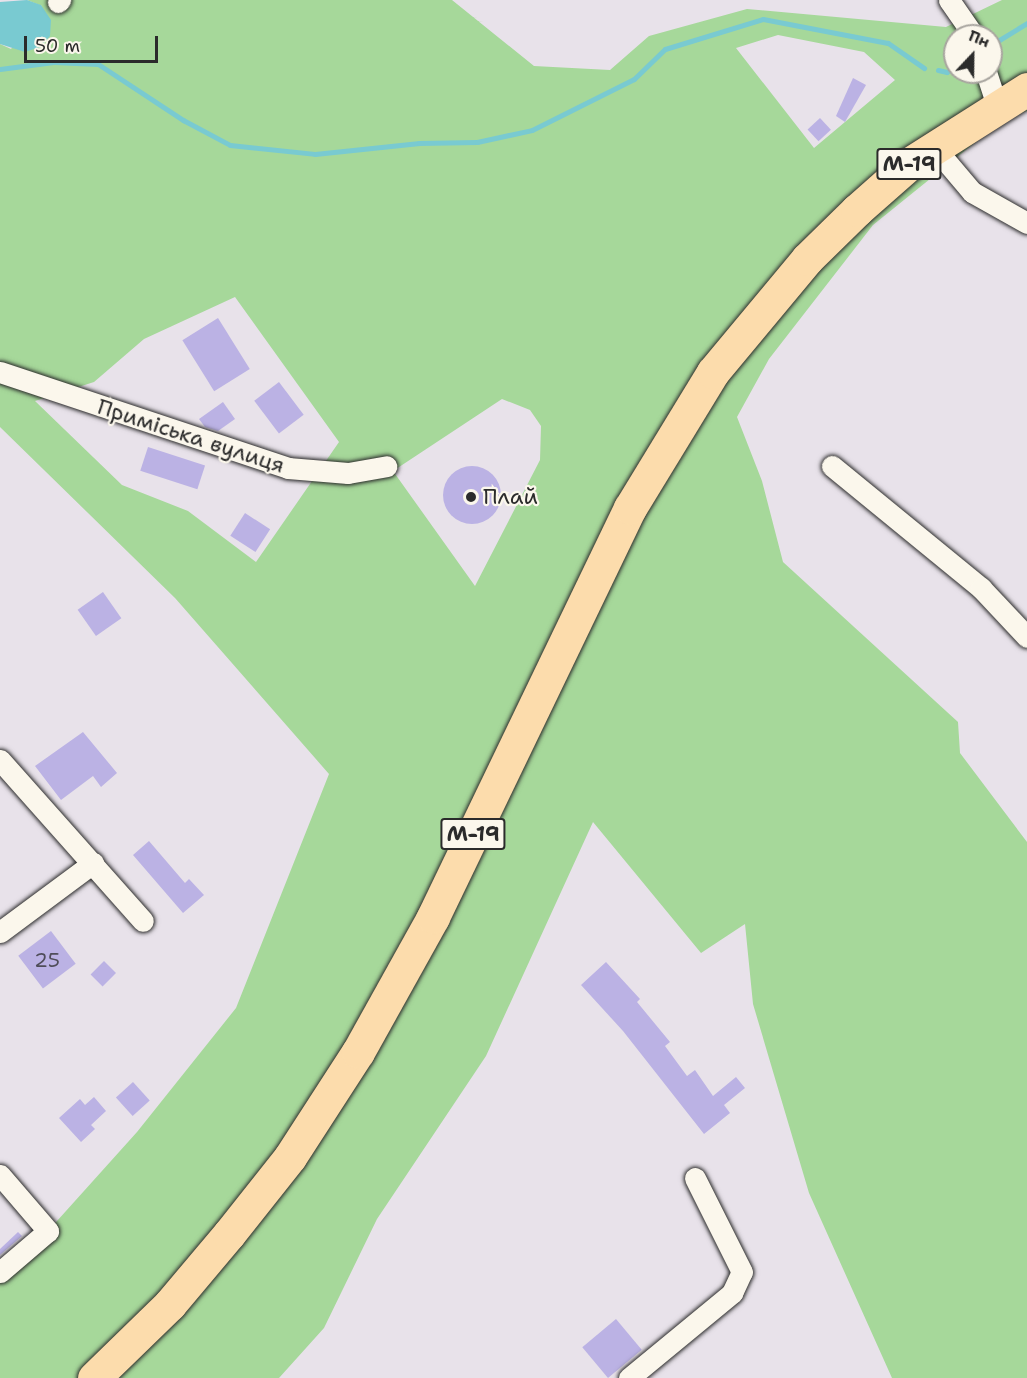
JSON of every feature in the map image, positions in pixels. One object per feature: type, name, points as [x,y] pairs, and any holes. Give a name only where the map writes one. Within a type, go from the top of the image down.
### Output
[{"type":"highway","name":"М-19","points":[[94,1378],[170,1304],[230,1234],[290,1158],[358,1052],[433,917],[630,508],[713,372],[807,259],[909,164],[1027,89]]},
{"type":"street","points":[[949,0],[966,24]]},
{"type":"street","points":[[990,84],[997,106]]},
{"type":"street","points":[[934,147],[972,192],[1027,223]]},
{"type":"street","name":"Приміська вулиця","points":[[0,372],[288,468],[348,473],[386,466]]},
{"type":"street","points":[[832,466],[981,588],[1027,637]]},
{"type":"street","points":[[0,760],[143,921]]},
{"type":"street","points":[[0,932],[93,863]]},
{"type":"street","points":[[0,1175],[48,1231],[0,1272]]},
{"type":"street","points":[[629,1378],[732,1293],[742,1272],[695,1178]]},
{"type":"green space","points":[[27,0],[452,0],[534,66],[610,70],[649,36],[747,9],[943,27],[943,84],[1003,84],[1003,24],[952,24],[1002,0],[1027,0],[1027,111],[1003,120],[873,225],[769,359],[737,417],[762,481],[783,562],[958,722],[960,753],[1027,842],[1027,1378],[892,1378],[809,1193],[753,1004],[745,924],[701,953],[593,822],[486,1056],[377,1219],[324,1328],[279,1378],[0,1378],[0,1272],[48,1231],[137,1132],[236,1008],[329,774],[175,598],[0,427],[0,44],[11,49],[42,6]],"holes":[[[778,35],[864,52],[895,80],[814,148],[736,48]],[[235,297],[339,442],[256,562],[188,511],[122,485],[35,401],[94,382],[144,339]],[[502,399],[530,410],[541,426],[540,460],[475,586],[393,471]]]},
{"type":"water","points":[[27,0],[41,5],[51,20],[50,36],[40,47],[25,52],[0,44],[0,2]]},
{"type":"building","points":[[853,78],[866,85],[845,122],[836,116]]},
{"type":"building","points":[[820,118],[831,130],[818,141],[808,130]]},
{"type":"building","points":[[218,318],[250,369],[214,391],[182,340]]},
{"type":"building","points":[[279,382],[304,415],[279,433],[254,401]]},
{"type":"building","points":[[223,402],[235,419],[218,431],[205,427],[199,419]]},
{"type":"building","points":[[148,447],[205,466],[197,489],[140,471]]},
{"type":"building","points":[[472,466],[483,468],[493,474],[499,484],[501,495],[499,506],[493,516],[483,522],[472,524],[461,522],[451,516],[445,506],[443,495],[445,484],[451,474],[461,468]]},
{"type":"building","points":[[245,513],[270,529],[255,552],[230,536]]},
{"type":"building","points":[[103,592],[121,618],[96,636],[78,610]]},
{"type":"building","points":[[83,732],[117,773],[101,787],[93,776],[61,800],[35,766]]},
{"type":"building","points":[[149,841],[185,883],[189,879],[204,895],[183,913],[133,855]]},
{"type":"building","points":[[51,931],[76,964],[43,988],[18,956]]},
{"type":"building","points":[[104,961],[116,973],[103,986],[91,974]]},
{"type":"building","points":[[606,962],[640,999],[637,1002],[670,1042],[665,1046],[687,1076],[695,1070],[713,1096],[736,1077],[745,1088],[724,1105],[730,1113],[704,1134],[623,1031],[581,985]]},
{"type":"building","points":[[133,1082],[150,1101],[133,1116],[116,1097]]},
{"type":"building","points":[[94,1097],[106,1111],[91,1125],[95,1129],[81,1142],[59,1118],[80,1099],[85,1105]]},
{"type":"building","points":[[18,1232],[22,1236],[0,1255],[0,1249]]},
{"type":"building","points":[[616,1319],[642,1350],[608,1378],[582,1347]]},
{"type":"waterway","points":[[0,69],[54,62],[98,64],[183,120],[230,145],[315,154],[419,143],[477,142],[532,130],[634,79],[665,49],[763,19],[888,43],[924,68]]},
{"type":"waterway","points":[[1003,38],[1027,23]]},
{"type":"waterway","points":[[938,70],[943,71]]},
{"type":"place","name":"Плай","points":[[471,497]]}]
